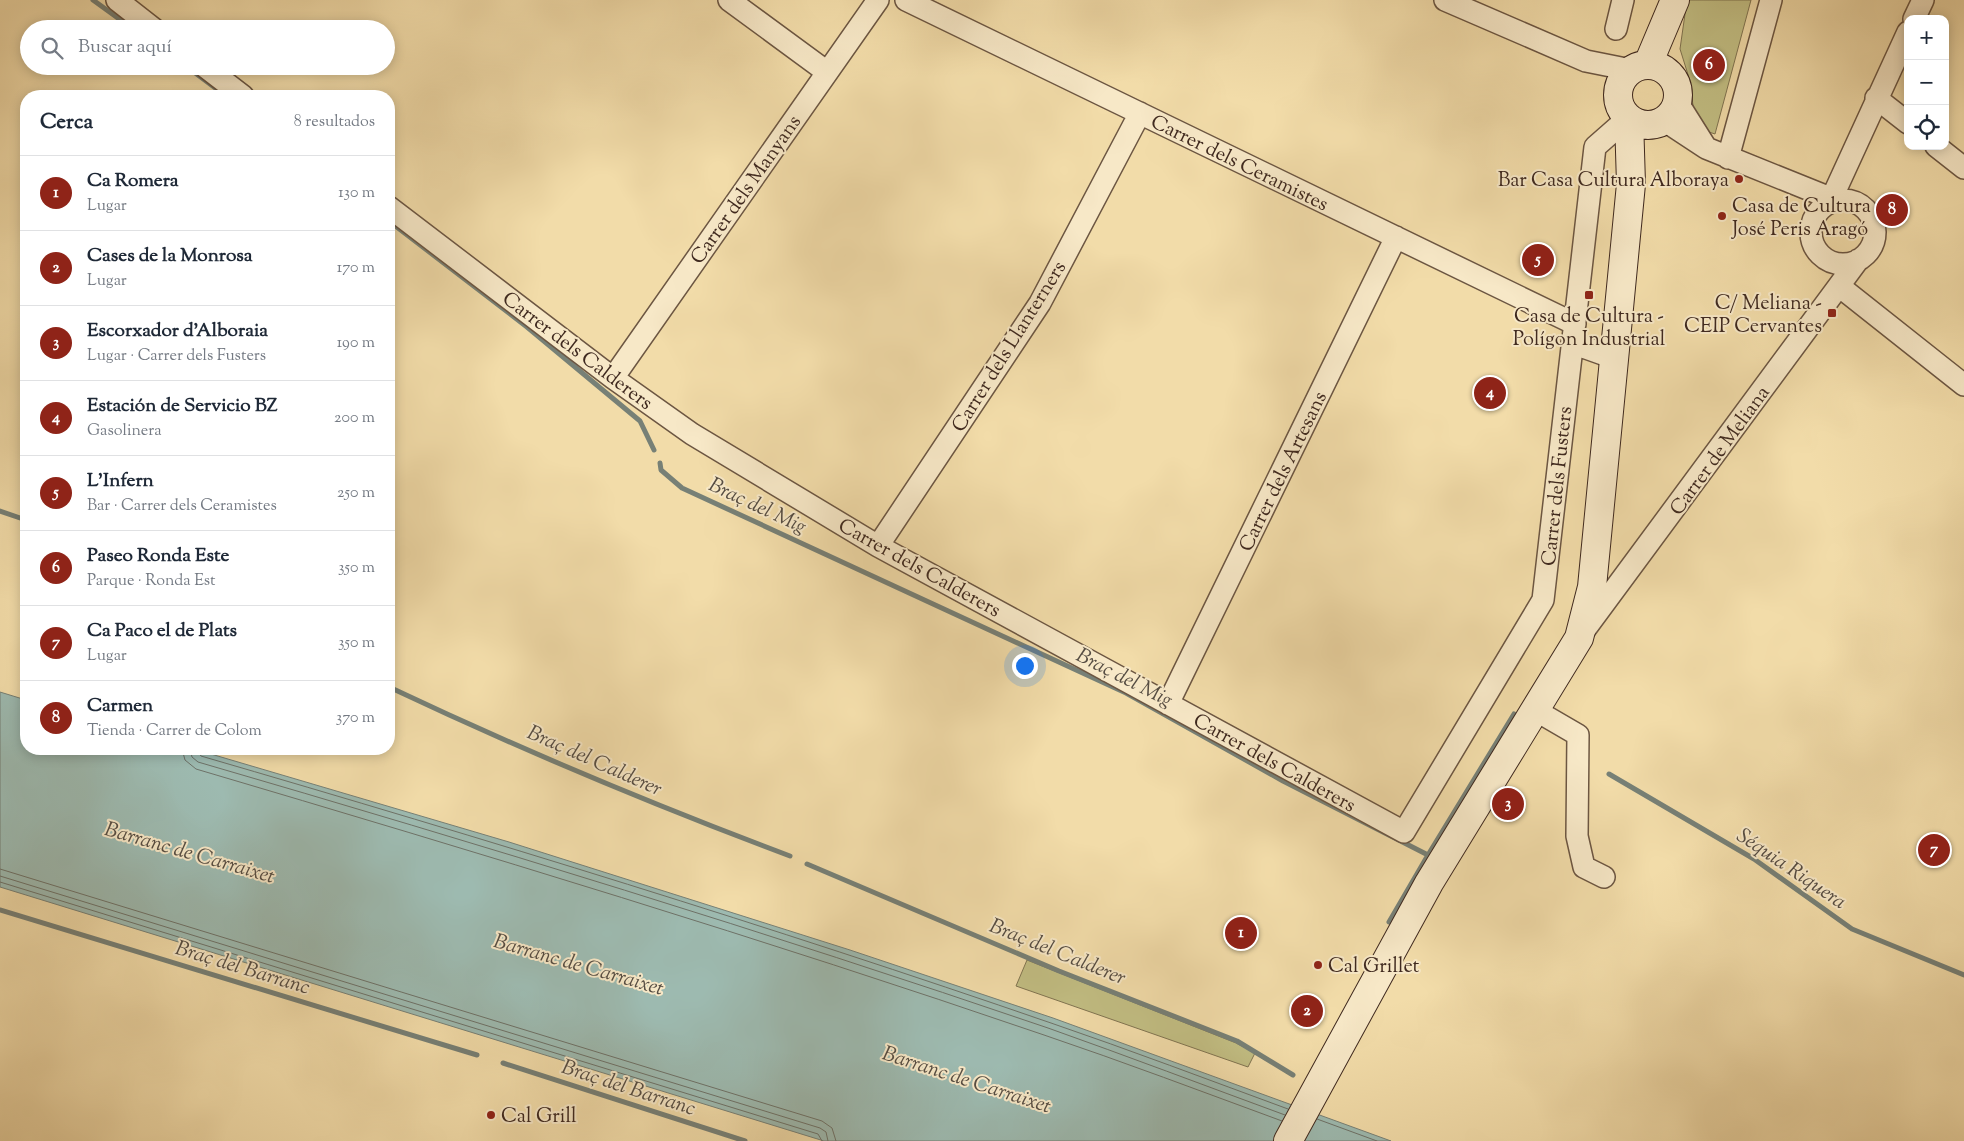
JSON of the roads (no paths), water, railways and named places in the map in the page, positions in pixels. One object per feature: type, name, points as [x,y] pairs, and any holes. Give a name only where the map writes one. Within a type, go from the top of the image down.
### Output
[{"type":"main road","points":[[1650,117],[1618,104],[1620,84],[1650,70],[1676,21],[1674,4]]},
{"type":"main road","points":[[1288,1141],[1429,883],[1578,638],[1592,587],[1631,184],[1650,117],[1678,88],[1650,70]]},
{"type":"street","points":[[117,0],[143,20]]},
{"type":"street","points":[[729,0],[827,72]]},
{"type":"street","name":"Carrer dels Manyans","points":[[613,378],[878,0]]},
{"type":"street","name":"Carrer dels Ceramistes","points":[[906,0],[1396,237],[1573,333],[1614,358]]},
{"type":"street","points":[[1445,0],[1586,61],[1650,70]]},
{"type":"street","points":[[1616,29],[1623,0]]},
{"type":"street","points":[[1728,158],[1770,0]]},
{"type":"street","points":[[1916,15],[1923,0]]},
{"type":"street","points":[[1837,200],[1836,188],[1904,40]]},
{"type":"street","points":[[216,75],[235,90]]},
{"type":"street","points":[[1876,98],[1904,120]]},
{"type":"street","name":"Carrer dels Llanterners","points":[[878,546],[1040,303],[1140,113]]},
{"type":"street","points":[[1650,117],[1728,158],[1837,200],[1859,204],[1868,210],[1873,220],[1874,239],[1871,248],[1858,260],[1849,263],[1831,262],[1816,250],[1811,240],[1810,229],[1816,214],[1828,203],[1837,200]]},
{"type":"street","name":"Carrer dels Fusters","points":[[1404,832],[1544,600],[1594,147],[1650,117]]},
{"type":"street","points":[[1941,150],[1964,168]]},
{"type":"street","points":[[1806,188],[1816,214]]},
{"type":"street","name":"Carrer dels Calderers","points":[[395,212],[613,378],[692,434],[878,546],[1404,832]]},
{"type":"street","name":"Carrer dels Artesans","points":[[1168,704],[1396,237]]},
{"type":"street","name":"Carrer de Meliana","points":[[1578,638],[1858,260]]},
{"type":"street","points":[[1839,286],[1964,385]]},
{"type":"street","points":[[1535,710],[1578,735],[1577,836],[1584,867],[1604,877]]},
{"type":"water","name":"Barranc de Carraixet","points":[[0,692],[20,698],[20,755],[214,755],[509,842],[850,950],[1053,1018],[1391,1141],[824,1141],[0,887]]},
{"type":"waterway","name":"Braç del Mig","points":[[93,0],[121,20]]},
{"type":"waterway","name":"Braç del Mig","points":[[198,75],[218,90]]},
{"type":"waterway","name":"Braç del Mig","points":[[395,226],[527,327],[640,421],[654,450]]},
{"type":"waterway","name":"Braç del Mig","points":[[660,463],[661,470],[682,488],[1126,693],[1283,781],[1428,855],[1514,714]]},
{"type":"waterway","name":"Braç del Calderer","points":[[0,511],[20,518]]},
{"type":"waterway","name":"Braç del Calderer","points":[[395,690],[588,776],[790,856]]},
{"type":"waterway","name":"Séquia Riquera","points":[[1609,774],[1754,859],[1852,929],[1964,975]]},
{"type":"waterway","name":"Braç del Calderer","points":[[1389,922],[1428,855]]},
{"type":"waterway","name":"Braç del Calderer","points":[[807,864],[1059,971],[1237,1041],[1293,1075]]},
{"type":"waterway","name":"Braç del Barranc","points":[[0,910],[477,1055]]},
{"type":"waterway","name":"Braç del Barranc","points":[[503,1063],[745,1141]]},
{"type":"place","name":"Paseo Ronda Este","points":[[1709,65]]},
{"type":"place","name":"Bar Casa Cultura Alboraya","points":[[1739,179]]},
{"type":"place","name":"Carmen","points":[[1892,210]]},
{"type":"place","name":"Casa de Cultura José Peris Aragó","points":[[1722,216]]},
{"type":"place","name":"L'Infern","points":[[1538,260]]},
{"type":"place","name":"Casa de Cultura - Polígon Industrial","points":[[1589,295]]},
{"type":"place","name":"C/ Meliana - CEIP Cervantes","points":[[1832,313]]},
{"type":"place","name":"Estación de Servicio BZ","points":[[1490,393]]},
{"type":"place","name":"Escorxador d'Alboraia","points":[[1508,804]]},
{"type":"place","name":"Ca Paco el de Plats","points":[[1934,850]]},
{"type":"place","name":"Ca Romera","points":[[1241,933]]},
{"type":"place","name":"Cal Grillet","points":[[1318,965]]},
{"type":"place","name":"Cases de la Monrosa","points":[[1307,1011]]},
{"type":"place","name":"Cal Grill","points":[[491,1115]]}]
